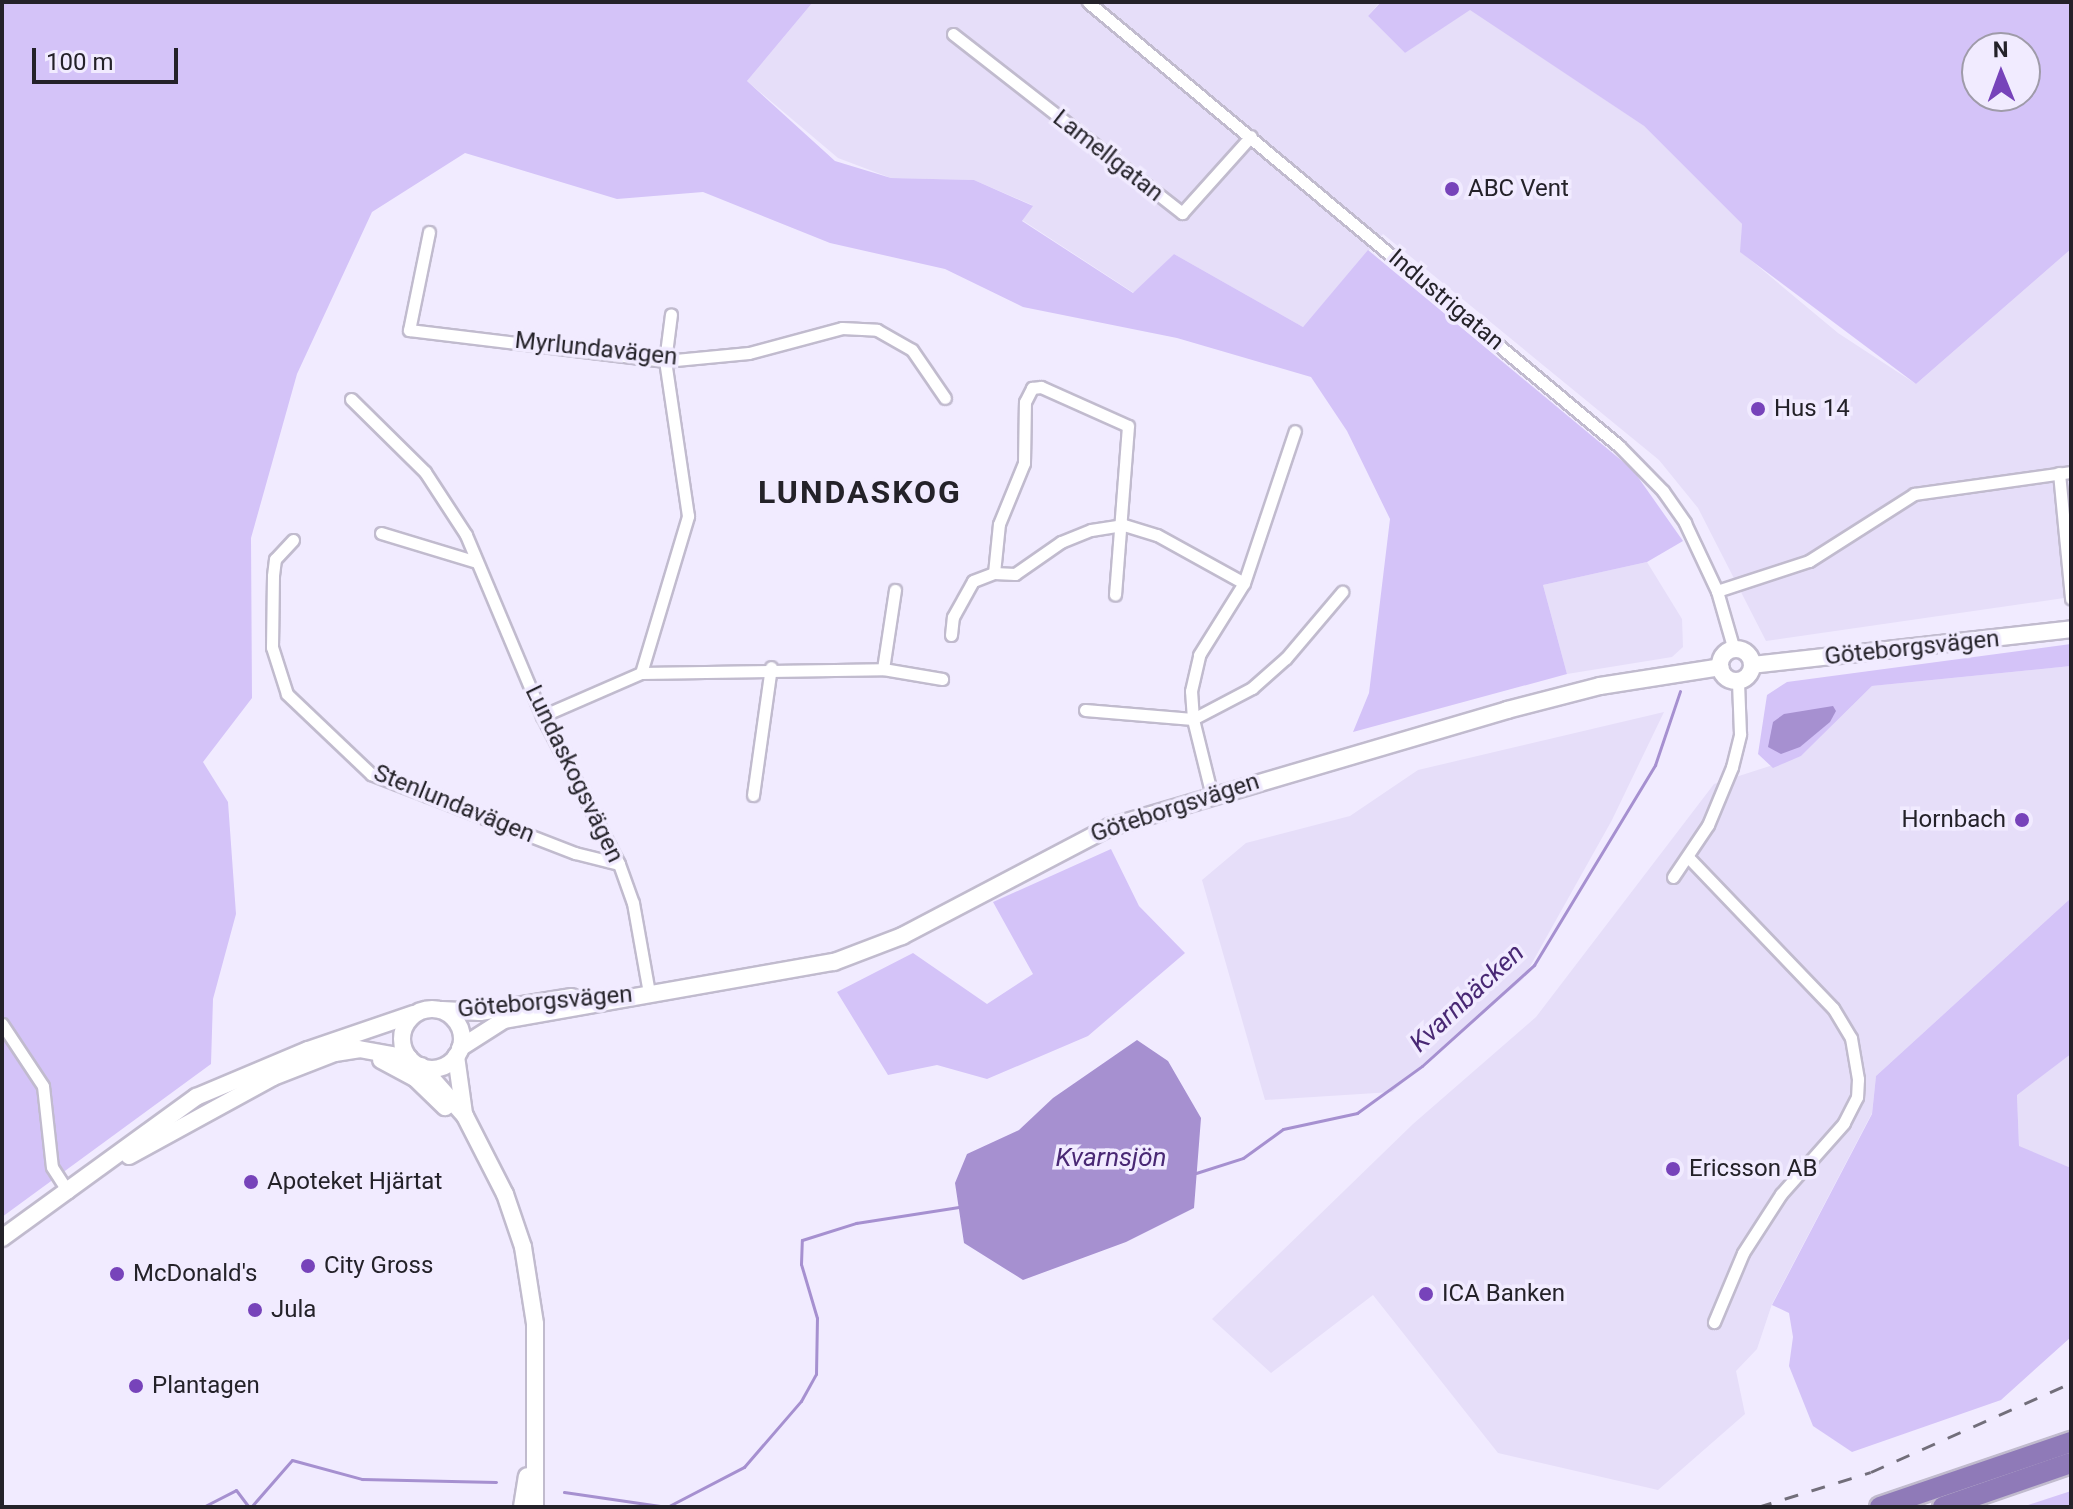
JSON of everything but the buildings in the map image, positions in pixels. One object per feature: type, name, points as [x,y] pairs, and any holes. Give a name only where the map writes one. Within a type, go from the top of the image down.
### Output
[{"type":"highway","points":[[1880,1507],[2071,1442]]},
{"type":"highway","points":[[1943,1507],[2071,1463]]},
{"type":"street","name":"Industrigatan","points":[[1088,2],[1619,446],[1663,491],[1685,523],[1717,591],[1734,650]]},
{"type":"street","name":"Lamellgatan","points":[[953,34],[1182,213],[1251,136]]},
{"type":"street","name":"Myrlundavägen","points":[[429,232],[409,330],[665,361],[749,353],[842,328],[877,330],[912,350],[945,398]]},
{"type":"street","points":[[641,673],[688,516],[665,361],[671,314]]},
{"type":"street","points":[[994,573],[999,524],[1024,463],[1025,402],[1036,387],[1128,426],[1124,525],[1115,594]]},
{"type":"street","name":"Lundaskogsvägen","points":[[351,399],[425,472],[477,562],[542,716],[619,864],[633,903],[649,993]]},
{"type":"street","points":[[1212,796],[1193,719],[1191,691],[1199,655],[1244,583],[1295,431]]},
{"type":"street","points":[[1717,591],[1809,561],[1914,494],[2065,472],[2071,598]]},
{"type":"street","points":[[951,635],[953,617],[973,581],[994,573],[1015,574],[1061,542],[1124,525],[1157,535],[1244,583]]},
{"type":"street","points":[[381,533],[477,562]]},
{"type":"street","name":"Stenlundavägen","points":[[293,540],[275,559],[273,576],[272,647],[287,694],[371,774],[575,853],[619,864]]},
{"type":"street","points":[[883,669],[895,590]]},
{"type":"street","points":[[1085,710],[1193,719],[1252,688],[1286,658],[1342,592]]},
{"type":"street","name":"Göteborgsvägen","points":[[1752,665],[2071,629]]},
{"type":"street","points":[[1734,650],[1746,653],[1752,665],[1748,675],[1738,681],[1727,677],[1721,667],[1724,655],[1734,650]]},
{"type":"street","points":[[753,795],[771,667]]},
{"type":"street","points":[[542,716],[641,673],[771,667],[883,669],[942,679]]},
{"type":"street","name":"Göteborgsvägen","points":[[458,1052],[504,1020],[649,993],[781,975],[867,952],[1078,840],[1212,796],[1600,686],[1721,667]]},
{"type":"street","points":[[1673,877],[1688,857],[1732,767],[1740,734],[1738,681]]},
{"type":"street","points":[[1688,857],[1833,1008],[1851,1038],[1858,1079],[1857,1097],[1844,1123],[1781,1194],[1743,1253],[1714,1322]]},
{"type":"street","name":"Göteborgsvägen","points":[[442,1010],[468,1013],[622,992],[649,993]]},
{"type":"street","points":[[2,1238],[196,1097],[254,1072],[414,1014],[442,1010],[460,1028],[458,1052],[465,1116]]},
{"type":"street","points":[[414,1014],[402,1035],[415,1062],[465,1116],[476,1136],[505,1194],[528,1267],[535,1324],[535,1507]]},
{"type":"street","points":[[2,1024],[43,1086],[52,1167],[72,1189]]},
{"type":"street","points":[[72,1189],[181,1127],[320,1058],[359,1049],[444,1066],[458,1052]]},
{"type":"street","points":[[320,1058],[358,1056],[393,1063],[476,1136]]},
{"type":"street","points":[[181,1127],[186,1112],[254,1072]]},
{"type":"street","points":[[159,1123],[181,1127]]},
{"type":"street","points":[[522,1507],[533,1447]]},
{"type":"shaded area","points":[[2,2],[813,2],[747,81],[835,161],[891,178],[974,180],[1033,206],[1022,221],[1133,293],[1174,254],[1303,327],[1368,250],[1633,470],[1683,541],[1647,562],[1543,585],[1567,674],[1353,732],[1369,693],[1390,519],[1347,431],[1311,377],[1177,338],[1023,307],[945,269],[830,243],[703,192],[617,199],[465,153],[372,212],[297,374],[251,538],[252,698],[203,762],[228,802],[236,914],[213,999],[211,1064],[2,1217]]},
{"type":"shaded area","points":[[813,2],[1380,2],[1368,16],[1405,53],[1470,9],[1644,126],[1742,224],[1741,252],[1838,333],[1916,384],[2071,249],[2071,597],[1766,641],[1698,508],[1659,460],[1383,234],[1303,327],[1174,254],[1134,293],[1022,220],[1032,205],[974,180],[891,178],[838,158],[747,81]]},
{"type":"shaded area","points":[[1381,2],[2071,2],[2071,249],[1916,384],[1740,252],[1742,224],[1644,126],[1470,10],[1405,53],[1368,16]]},
{"type":"shaded area","points":[[1647,562],[1682,619],[1683,647],[1672,657],[1567,674],[1543,585]]},
{"type":"shaded area","points":[[2071,644],[2071,666],[1872,686],[1801,756],[1773,768],[1758,754],[1767,695],[1787,682]]},
{"type":"shaded area","points":[[2071,666],[2071,898],[1876,1076],[1872,1113],[1772,1304],[1757,1349],[1736,1371],[1745,1414],[1658,1490],[1498,1453],[1373,1295],[1271,1373],[1212,1319],[1413,1124],[1536,1017],[1714,784],[1801,756],[1872,686]]},
{"type":"shaded area","points":[[1664,712],[1612,820],[1523,979],[1392,1092],[1265,1100],[1202,880],[1246,843],[1350,816],[1418,770]]},
{"type":"shaded area","points":[[1111,849],[1139,906],[1185,953],[1088,1036],[987,1079],[937,1065],[888,1075],[837,992],[913,953],[987,1004],[1033,974],[993,902]]},
{"type":"shaded area","points":[[2071,898],[2071,1054],[2017,1095],[2019,1146],[2071,1168],[2071,1337],[2001,1400],[1852,1452],[1813,1426],[1789,1366],[1793,1337],[1789,1313],[1772,1305],[1872,1114],[1876,1076]]},
{"type":"shaded area","points":[[2071,1054],[2071,1168],[2019,1147],[2017,1094]]},
{"type":"shaded area","points":[[2071,1491],[2071,1507],[2022,1507]]},
{"type":"water","points":[[1833,706],[1836,711],[1830,722],[1800,747],[1781,754],[1768,747],[1773,722],[1784,714]]},
{"type":"water","name":"Kvarnsjön","points":[[1137,1040],[1168,1061],[1201,1118],[1194,1208],[1126,1242],[1023,1280],[964,1243],[955,1183],[967,1154],[1019,1130],[1053,1098]]},
{"type":"waterway","name":"Kvarnbäcken","points":[[1196,1173],[1243,1158],[1283,1129],[1357,1113],[1422,1066],[1534,965],[1655,765],[1680,691]]},
{"type":"waterway","name":"Kvarnbäcken","points":[[564,1492],[667,1507],[744,1467],[801,1401],[816,1374],[817,1318],[801,1264],[802,1240],[856,1223],[959,1207]]},
{"type":"waterway","name":"Kvarnbäcken","points":[[251,1507],[292,1460],[362,1479],[496,1482]]},
{"type":"waterway","name":"Kvarnbäcken","points":[[203,1507],[236,1490],[249,1507]]},
{"type":"railway","points":[[1758,1507],[1871,1472],[2071,1383]]},
{"type":"place","name":"ABC Vent","points":[[1452,189]]},
{"type":"place","name":"Hus 14","points":[[1758,409]]},
{"type":"place","name":"Hornbach","points":[[2022,820]]},
{"type":"place","name":"Ericsson AB","points":[[1673,1169]]},
{"type":"place","name":"Apoteket Hjärtat","points":[[251,1182]]},
{"type":"place","name":"City Gross","points":[[308,1266]]},
{"type":"place","name":"McDonald's","points":[[117,1274]]},
{"type":"place","name":"ICA Banken","points":[[1426,1294]]},
{"type":"place","name":"Jula","points":[[255,1310]]},
{"type":"place","name":"Plantagen","points":[[136,1386]]},
{"type":"district","name":"LUNDASKOG","points":[[860,492]]}]
